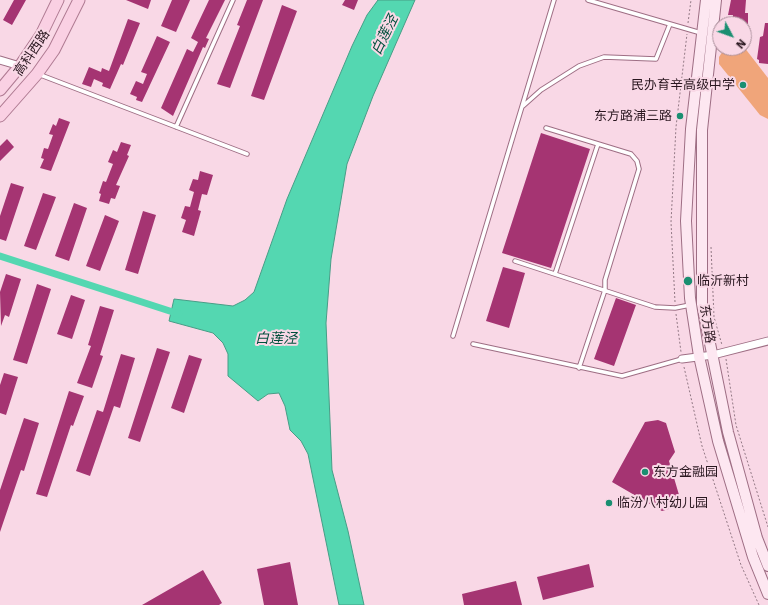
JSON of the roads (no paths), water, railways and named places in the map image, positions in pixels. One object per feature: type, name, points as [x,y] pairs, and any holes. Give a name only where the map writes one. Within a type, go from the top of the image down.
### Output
[{"type":"main road","name":"高科西路","points":[[0,90],[20,66],[41,35],[58,0]]},
{"type":"main road","name":"高科西路","points":[[0,116],[37,74],[54,50],[80,0]]},
{"type":"main road","name":"东方路","points":[[706,0],[690,129],[687,213],[691,304],[699,356],[718,440],[753,557],[768,594]]},
{"type":"main road","name":"东方路","points":[[716,0],[702,138],[702,304],[728,432],[757,538],[768,566]]},
{"type":"street","points":[[0,60],[20,66]]},
{"type":"street","points":[[682,359],[713,355],[768,341]]},
{"type":"lane","points":[[176,127],[233,0]]},
{"type":"lane","points":[[453,336],[554,0]]},
{"type":"lane","points":[[588,0],[702,34]]},
{"type":"lane","points":[[522,107],[541,90],[579,66],[604,57],[656,59],[670,24]]},
{"type":"lane","points":[[37,74],[247,154]]},
{"type":"lane","points":[[546,128],[631,154],[637,161],[639,169],[605,280],[605,290],[579,368]]},
{"type":"lane","points":[[555,274],[598,144]]},
{"type":"lane","points":[[515,261],[655,306],[675,308],[691,304]]},
{"type":"lane","points":[[473,344],[579,368],[622,376],[682,359]]},
{"type":"water","name":"白莲泾","points":[[378,0],[415,0],[373,96],[347,164],[331,259],[326,323],[332,470],[348,531],[364,605],[339,605],[308,454],[301,441],[290,430],[285,406],[279,393],[268,394],[258,401],[228,376],[228,354],[223,343],[213,333],[169,321],[174,299],[233,306],[245,300],[254,292],[287,199],[352,46],[367,15]]},
{"type":"waterway","points":[[0,256],[179,314]]},
{"type":"place","name":"民办育辛高级中学","points":[[743,85]]},
{"type":"place","name":"东方路浦三路","points":[[680,116]]},
{"type":"place","name":"临沂新村","points":[[688,281]]},
{"type":"place","name":"东方金融园","points":[[645,472]]},
{"type":"place","name":"临汾八村幼儿园","points":[[609,503]]}]
